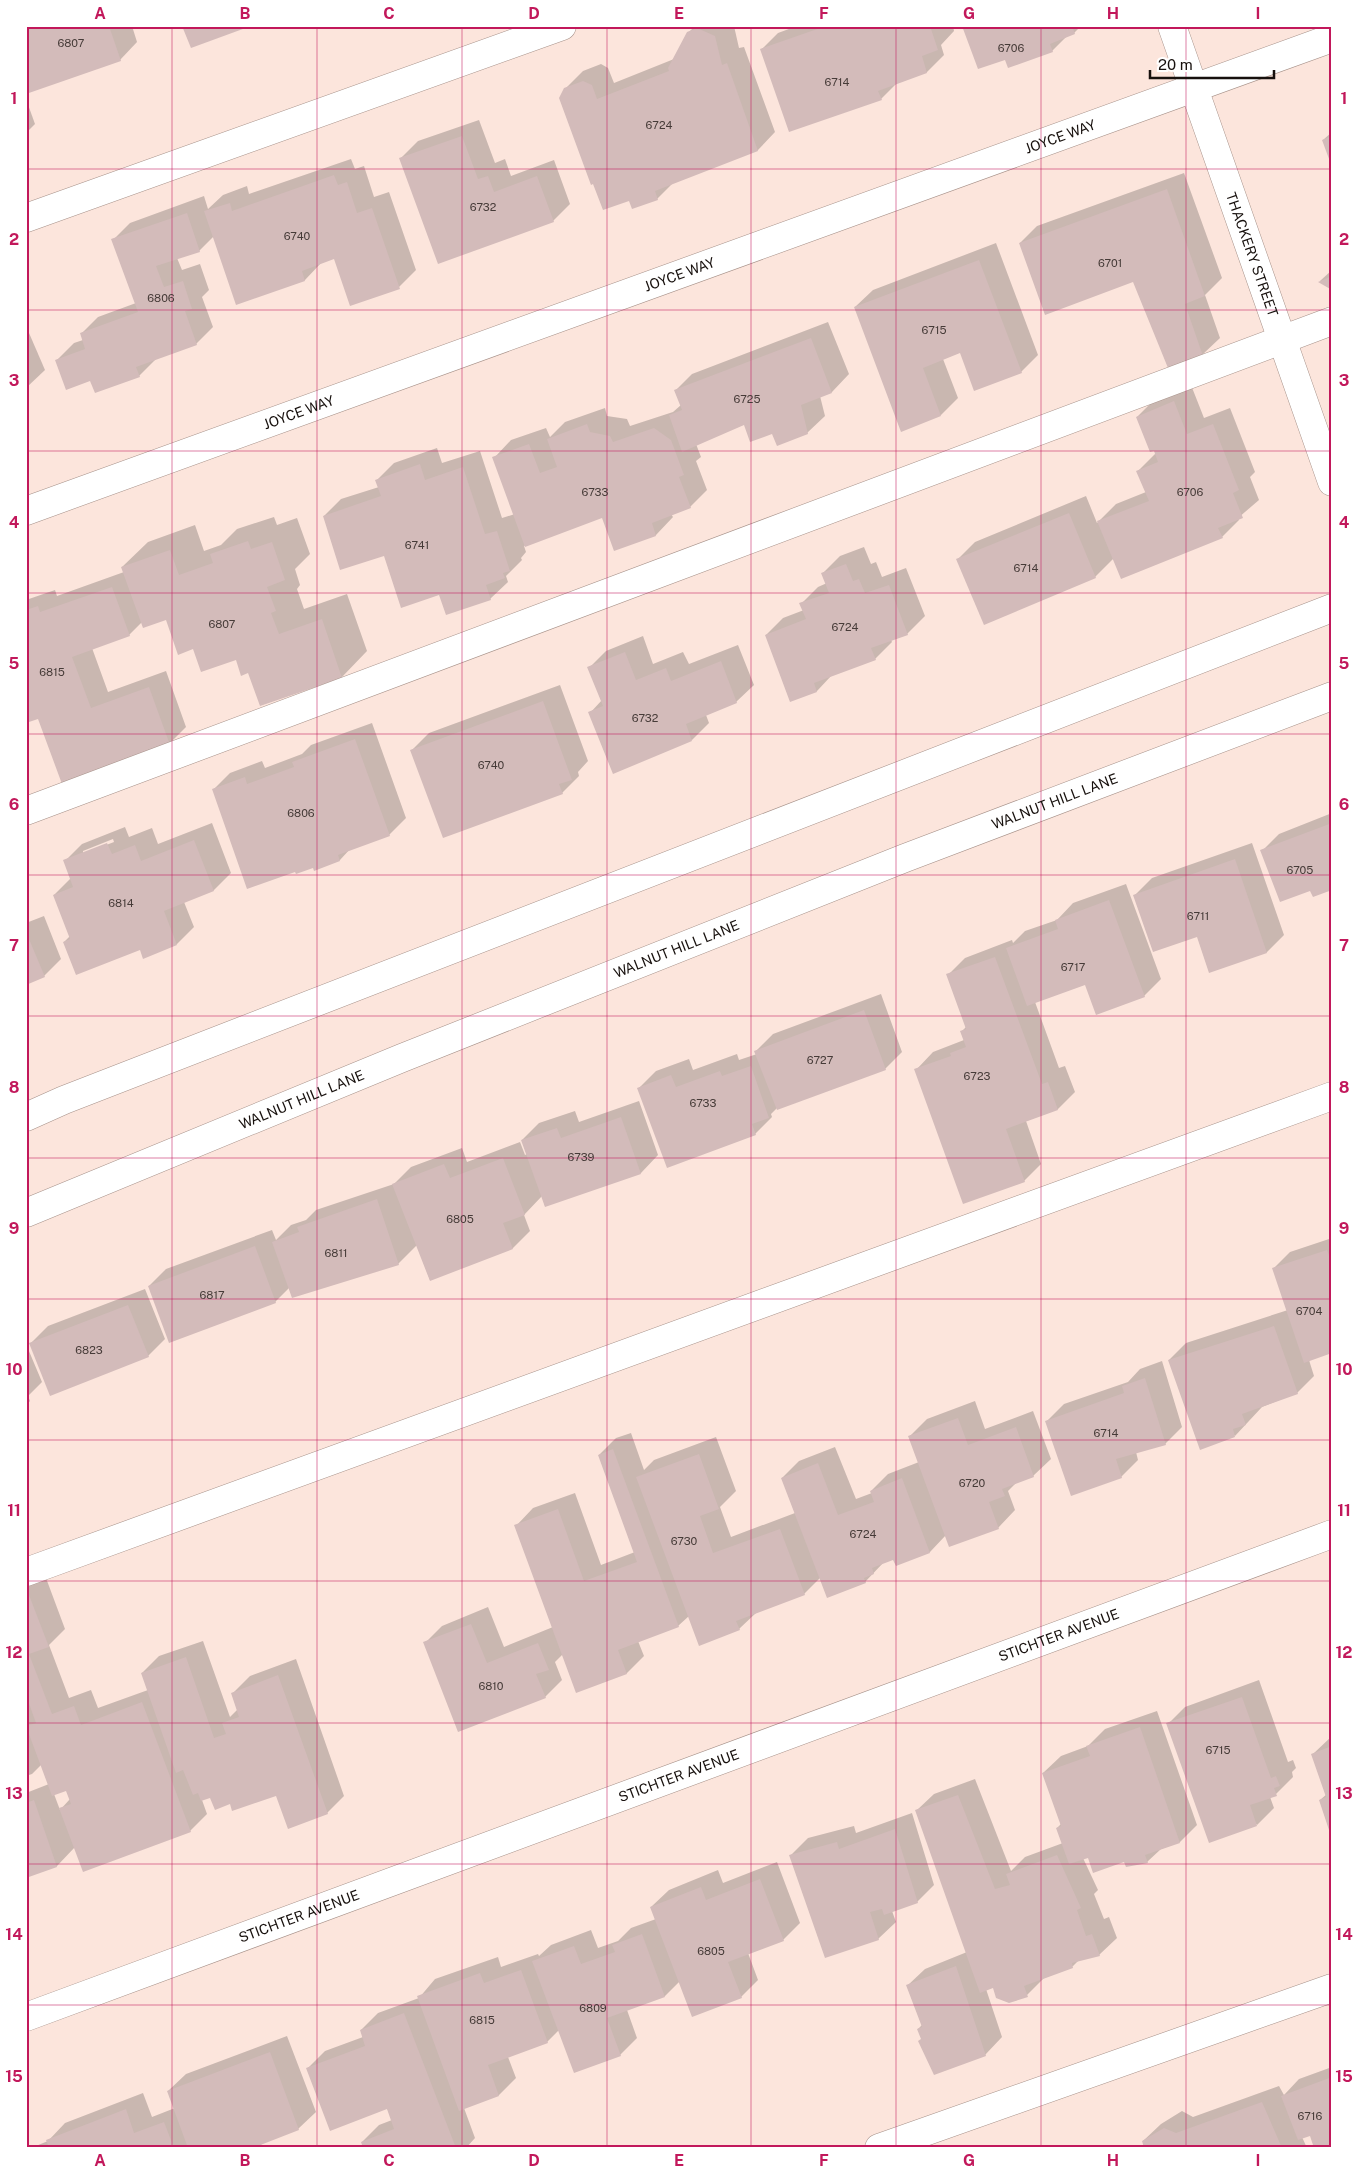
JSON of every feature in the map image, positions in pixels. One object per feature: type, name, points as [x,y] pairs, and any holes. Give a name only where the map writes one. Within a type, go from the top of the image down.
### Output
[{"type":"street","points":[[26,218],[562,26]]},
{"type":"street","name":"THACKERY STREET","points":[[1172,26],[1332,482]]},
{"type":"street","name":"JOYCE WAY","points":[[26,511],[1332,38]]},
{"type":"street","points":[[26,811],[1332,321]]},
{"type":"street","points":[[26,1117],[1332,608]]},
{"type":"street","name":"WALNUT HILL LANE","points":[[26,1213],[402,1058],[896,861],[1332,696]]},
{"type":"street","points":[[26,1572],[1332,1096]]},
{"type":"street","name":"STICHTER AVENUE","points":[[26,2017],[1332,1534]]},
{"type":"street","points":[[879,2148],[1332,1988]]},
{"type":"building","points":[[26,26],[109,26],[121,61],[26,94]]},
{"type":"building","points":[[182,26],[251,26],[191,48]]},
{"type":"building","points":[[826,26],[930,26],[938,50],[922,56],[927,73],[878,91],[882,100],[789,132],[760,49]]},
{"type":"building","points":[[962,26],[1072,26],[1075,34],[1050,44],[1053,52],[1008,68],[1005,60],[978,69]]},
{"type":"building","points":[[697,28],[715,36],[722,65],[727,63],[758,151],[655,191],[658,200],[632,209],[629,201],[603,210],[593,184],[591,185],[559,98],[564,88],[583,81],[592,85],[597,99],[669,71],[668,68],[687,32]]},
{"type":"building","points":[[462,136],[478,179],[488,176],[494,192],[537,176],[554,222],[438,264],[399,158]]},
{"type":"building","points":[[1332,136],[1332,167],[1322,140]]},
{"type":"building","points":[[334,175],[338,185],[347,182],[357,213],[372,208],[400,289],[350,306],[334,259],[302,271],[305,281],[236,305],[204,211],[230,203],[232,211]]},
{"type":"building","points":[[1167,189],[1205,296],[1185,304],[1203,356],[1168,368],[1133,282],[1045,315],[1019,243]]},
{"type":"building","points":[[187,213],[200,252],[156,266],[164,287],[183,281],[192,309],[185,311],[197,345],[136,367],[140,377],[95,393],[90,381],[66,390],[55,360],[85,349],[80,333],[138,312],[111,239]]},
{"type":"building","points":[[979,260],[1022,373],[974,391],[960,353],[923,368],[941,416],[901,432],[854,307]]},
{"type":"building","points":[[1332,276],[1332,290],[1318,282]]},
{"type":"building","points":[[811,338],[832,393],[801,405],[808,434],[777,446],[772,434],[750,442],[744,425],[682,452],[669,415],[682,410],[674,390]]},
{"type":"building","points":[[1174,401],[1187,434],[1213,424],[1239,490],[1233,493],[1243,518],[1218,528],[1223,538],[1121,579],[1097,521],[1149,501],[1136,471],[1158,462],[1154,451],[1150,452],[1136,417]]},
{"type":"building","points":[[587,424],[590,432],[610,436],[613,442],[654,428],[671,440],[684,475],[679,477],[691,508],[652,523],[656,536],[614,551],[602,518],[525,547],[492,457],[529,444],[540,473],[557,467],[547,439]]},
{"type":"building","points":[[420,464],[425,480],[463,467],[485,534],[497,531],[510,571],[503,573],[505,578],[486,585],[491,600],[446,615],[439,595],[401,608],[384,556],[340,570],[323,516],[381,496],[375,480]]},
{"type":"building","points":[[1069,513],[1096,578],[984,625],[956,559]]},
{"type":"building","points":[[248,541],[251,549],[272,542],[285,580],[267,587],[276,611],[271,613],[279,634],[322,619],[342,678],[260,706],[248,673],[241,676],[236,660],[201,672],[193,649],[178,655],[166,620],[143,628],[121,567],[170,550],[179,575],[213,563],[210,554]]},
{"type":"building","points":[[846,564],[853,581],[859,579],[865,593],[889,585],[908,635],[871,648],[876,660],[814,683],[817,692],[790,702],[765,635],[806,619],[799,603],[829,593],[821,573]]},
{"type":"building","points":[[112,587],[130,636],[72,657],[91,708],[149,687],[170,745],[62,784],[38,719],[26,723],[26,610],[38,606],[40,612]]},
{"type":"building","points":[[625,652],[636,680],[666,668],[671,681],[721,661],[737,703],[686,724],[692,741],[613,774],[588,712],[603,706],[587,667]]},
{"type":"building","points":[[543,701],[572,780],[559,784],[563,794],[443,838],[410,750]]},
{"type":"building","points":[[355,739],[390,836],[338,855],[340,861],[314,871],[313,868],[296,874],[295,872],[247,889],[212,789],[245,777],[247,784],[294,767],[292,762]]},
{"type":"building","points":[[1332,823],[1332,890],[1313,897],[1310,891],[1280,902],[1260,850]]},
{"type":"building","points":[[194,840],[214,891],[164,911],[177,945],[143,959],[140,950],[76,975],[63,942],[70,939],[53,895],[73,887],[63,860],[107,843],[112,854],[135,845],[141,861]]},
{"type":"building","points":[[1235,859],[1267,953],[1209,973],[1197,937],[1153,952],[1133,895]]},
{"type":"building","points":[[1109,900],[1145,997],[1096,1015],[1085,985],[1027,1006],[1006,948],[1058,929],[1055,920]]},
{"type":"building","points":[[26,932],[45,977],[26,985]]},
{"type":"building","points":[[995,957],[1042,1084],[1048,1082],[1058,1110],[1006,1129],[1025,1182],[963,1204],[914,1069],[951,1056],[950,1053],[966,1047],[960,1031],[966,1029],[946,974]]},
{"type":"building","points":[[864,1010],[886,1070],[777,1110],[754,1051]]},
{"type":"building","points":[[751,1066],[769,1118],[752,1124],[756,1135],[667,1168],[637,1088],[671,1075],[676,1087],[720,1071],[722,1076]]},
{"type":"building","points":[[621,1117],[641,1174],[545,1207],[521,1140],[557,1128],[561,1138]]},
{"type":"building","points":[[503,1158],[525,1215],[503,1223],[513,1249],[430,1281],[392,1184],[444,1164],[450,1178]]},
{"type":"building","points":[[377,1199],[399,1265],[292,1298],[272,1242],[299,1232],[297,1227]]},
{"type":"building","points":[[255,1246],[276,1303],[169,1343],[148,1286]]},
{"type":"building","points":[[1327,1250],[1330,1258],[1332,1258],[1332,1353],[1304,1363],[1272,1268]]},
{"type":"building","points":[[128,1305],[149,1357],[50,1396],[29,1343]]},
{"type":"building","points":[[1274,1326],[1298,1394],[1242,1414],[1246,1425],[1233,1429],[1235,1437],[1200,1450],[1168,1360]]},
{"type":"building","points":[[1145,1378],[1166,1445],[1116,1459],[1122,1478],[1071,1496],[1045,1421],[1124,1393],[1122,1386]]},
{"type":"building","points":[[958,1418],[968,1445],[1016,1427],[1034,1477],[1002,1489],[1005,1496],[989,1502],[999,1529],[949,1547],[908,1436]]},
{"type":"building","points":[[613,1449],[679,1627],[618,1650],[627,1674],[576,1693],[514,1525],[558,1509],[584,1581],[637,1562],[598,1455]]},
{"type":"building","points":[[699,1454],[719,1509],[700,1516],[713,1553],[780,1529],[805,1595],[736,1621],[740,1630],[699,1646],[636,1477]]},
{"type":"building","points":[[818,1463],[838,1515],[874,1502],[870,1491],[902,1478],[930,1553],[896,1566],[893,1560],[872,1568],[874,1574],[864,1578],[866,1583],[827,1598],[781,1478]]},
{"type":"building","points":[[29,1595],[49,1647],[29,1654],[52,1714],[74,1706],[81,1725],[142,1702],[191,1832],[83,1872],[59,1808],[71,1804],[66,1791],[52,1796],[26,1726],[36,1723],[26,1695],[26,1596]]},
{"type":"building","points":[[471,1624],[487,1663],[538,1643],[549,1670],[536,1674],[546,1698],[458,1732],[423,1642]]},
{"type":"building","points":[[186,1657],[214,1738],[226,1734],[222,1723],[239,1717],[231,1693],[278,1675],[328,1814],[288,1829],[276,1796],[232,1811],[230,1804],[215,1810],[210,1798],[201,1801],[198,1793],[193,1795],[183,1770],[176,1773],[141,1673]]},
{"type":"building","points":[[1242,1697],[1271,1778],[1276,1776],[1280,1786],[1274,1788],[1277,1796],[1250,1805],[1257,1826],[1209,1843],[1166,1723]]},
{"type":"building","points":[[1140,1727],[1180,1843],[1145,1855],[1148,1863],[1126,1867],[1124,1862],[1093,1873],[1088,1858],[1069,1864],[1056,1828],[1061,1826],[1042,1773],[1090,1756],[1086,1746]]},
{"type":"building","points":[[1332,1746],[1331,1836],[1319,1800],[1326,1797],[1311,1754]]},
{"type":"building","points":[[958,1795],[995,1889],[1010,1885],[1006,1874],[1057,1855],[1081,1908],[1077,1910],[1086,1936],[1092,1934],[1100,1956],[1072,1963],[1073,1968],[1024,1986],[1028,1997],[1009,2003],[996,1998],[993,1988],[980,1993],[915,1810]]},
{"type":"building","points":[[34,1800],[57,1867],[26,1878],[26,1803]]},
{"type":"building","points":[[895,1829],[918,1903],[884,1915],[882,1909],[870,1912],[879,1940],[825,1958],[789,1855],[837,1842],[839,1849]]},
{"type":"building","points":[[760,1879],[784,1941],[728,1962],[742,1998],[692,2017],[650,1907],[701,1887],[706,1900]]},
{"type":"building","points":[[642,1934],[665,1997],[607,2018],[621,2056],[574,2073],[532,1961],[574,1946],[581,1964],[615,1952],[612,1945]]},
{"type":"building","points":[[956,1966],[986,2056],[934,2075],[918,2041],[921,2039],[917,2029],[922,2027],[906,1985]]},
{"type":"building","points":[[521,1970],[548,2043],[488,2065],[499,2096],[459,2111],[417,1996],[480,1973],[484,1983]]},
{"type":"building","points":[[404,2013],[456,2148],[363,2148],[361,2142],[394,2129],[387,2109],[330,2131],[306,2068],[365,2046],[360,2030]]},
{"type":"building","points":[[270,2052],[299,2130],[253,2148],[188,2148],[167,2091]]},
{"type":"building","points":[[1332,2077],[1332,2148],[1314,2148],[1310,2136],[1298,2140],[1281,2096]]},
{"type":"building","points":[[1262,2102],[1282,2148],[1144,2148],[1142,2141],[1164,2128],[1176,2133]]},
{"type":"building","points":[[126,2109],[134,2133],[164,2122],[174,2148],[49,2148],[46,2140]]}]
